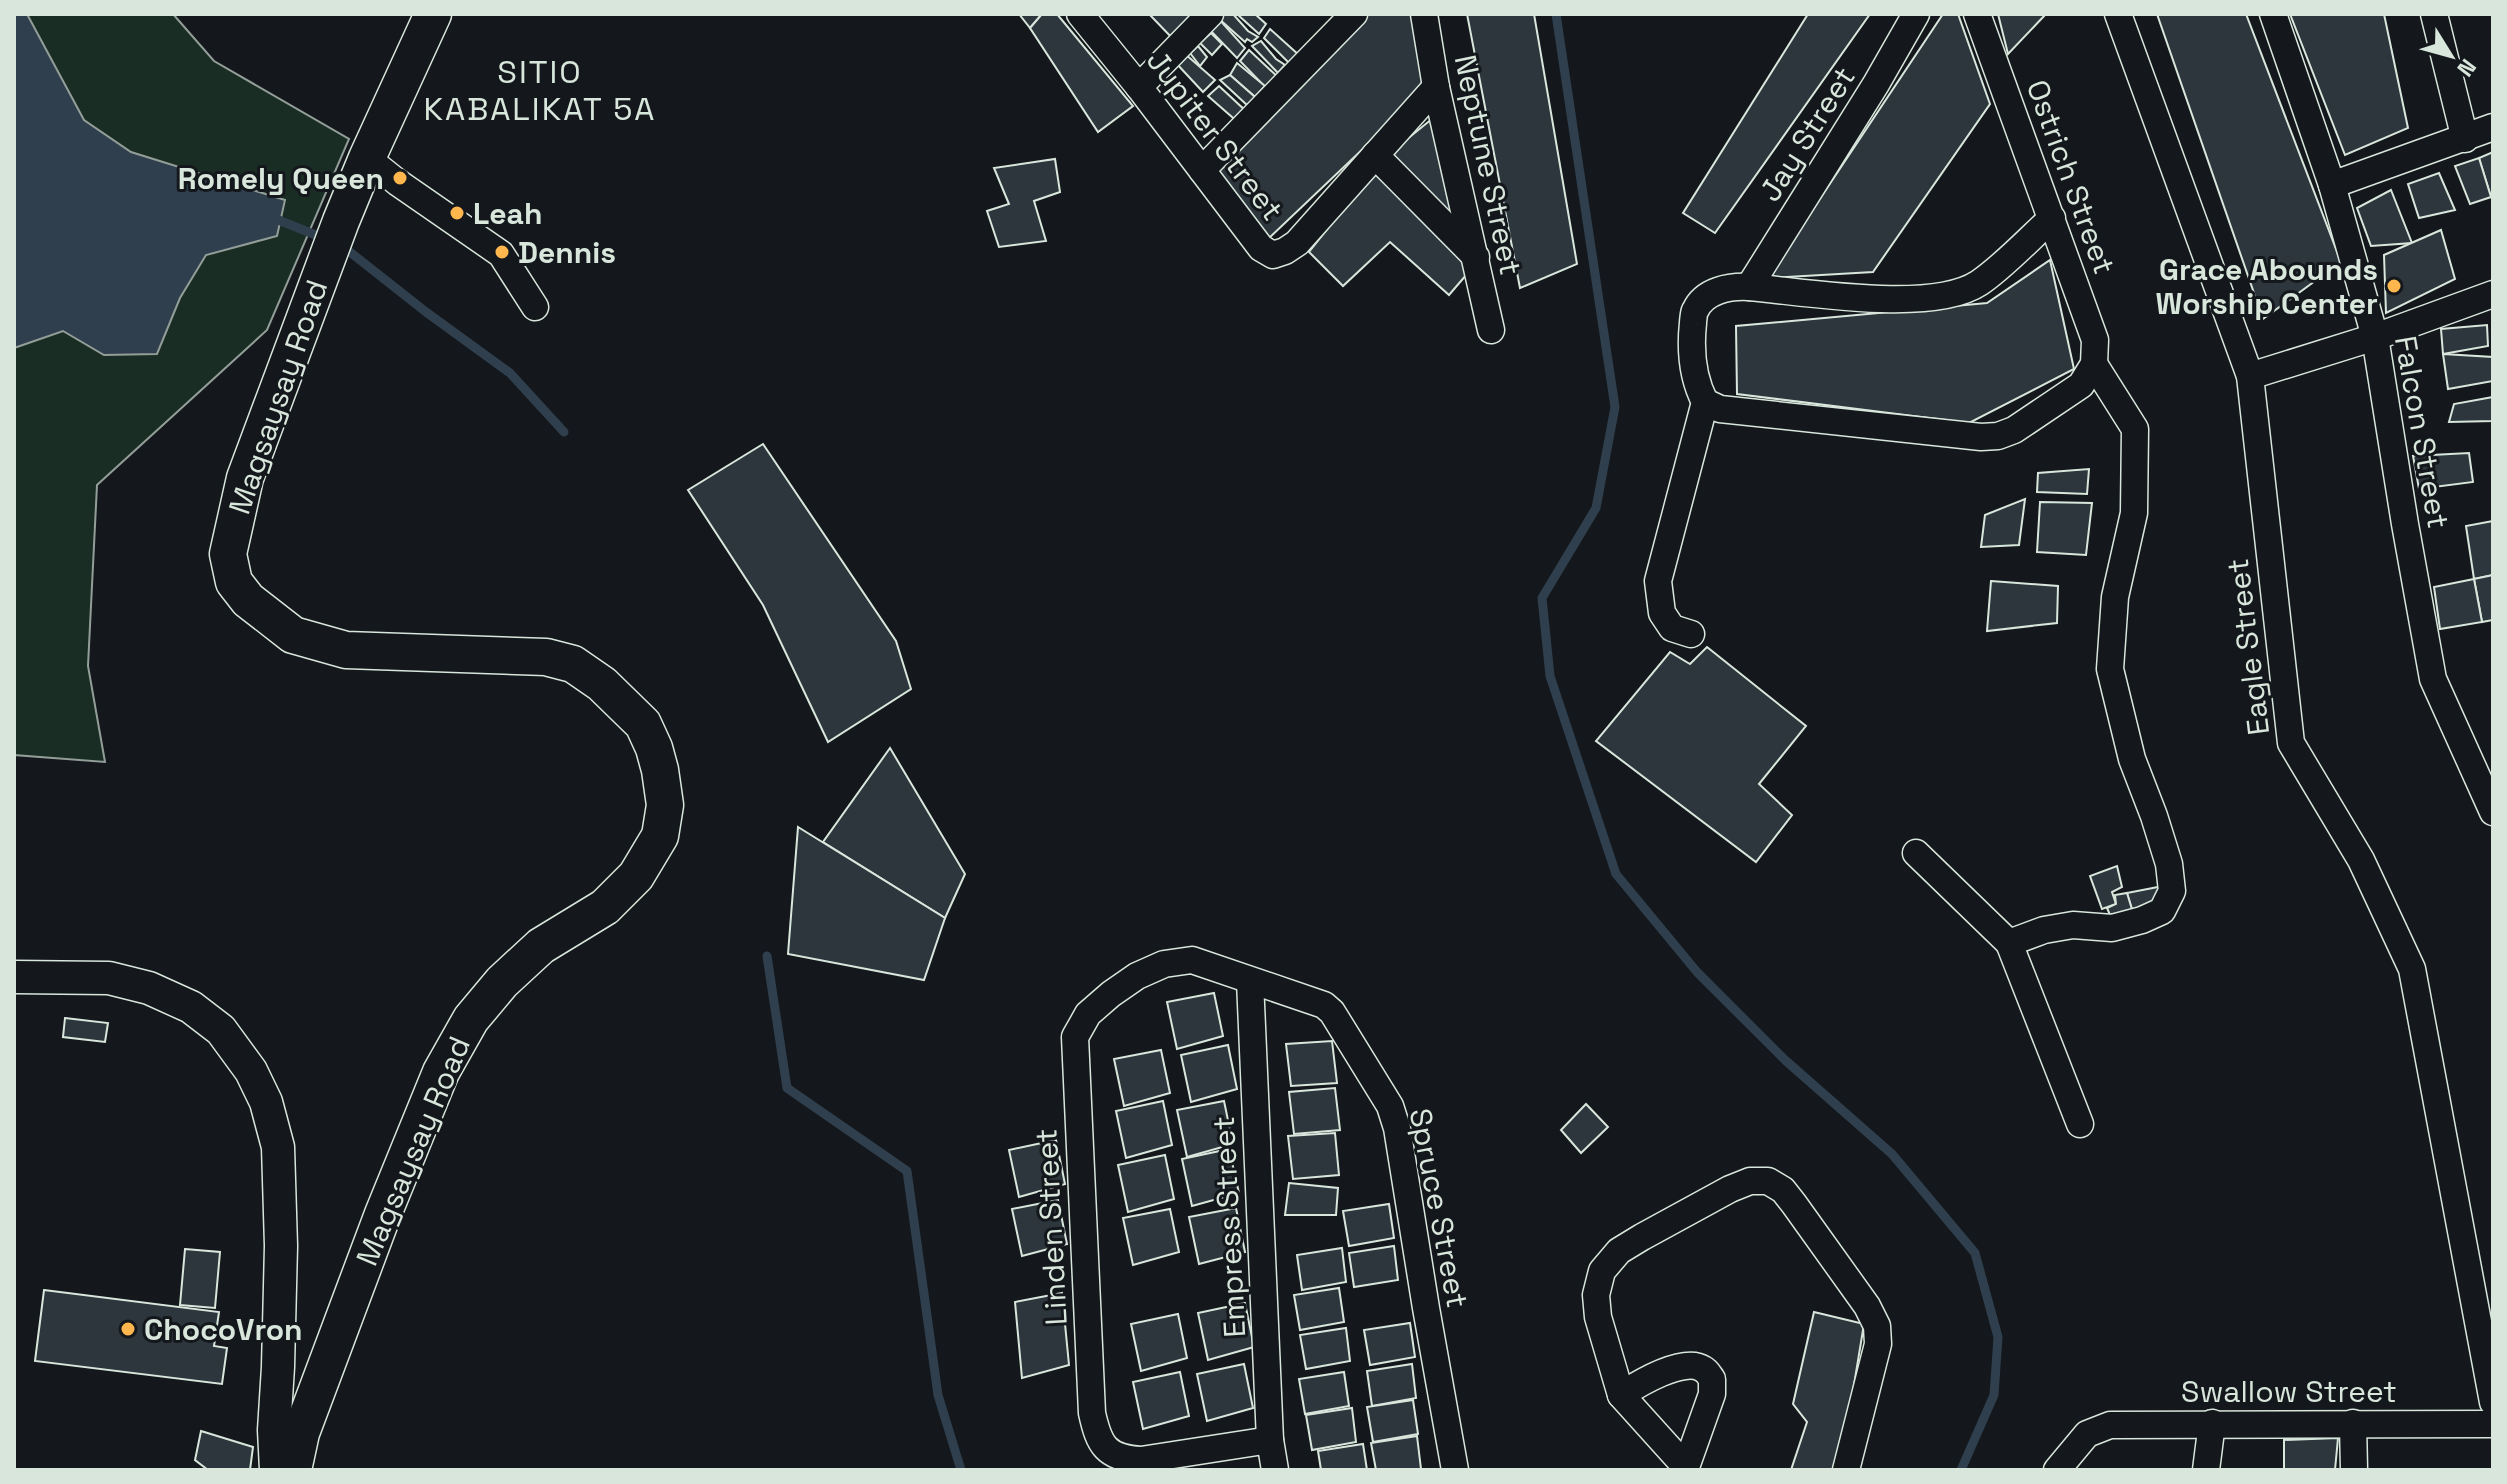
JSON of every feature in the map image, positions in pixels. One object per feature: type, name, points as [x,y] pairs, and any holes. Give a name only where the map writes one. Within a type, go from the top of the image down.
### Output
[{"type":"main road","name":"Magsaysay Road","points":[[293,1470],[301,1433],[335,1340],[441,1072],[471,1019],[502,982],[541,946],[605,907],[636,876],[660,836],[665,805],[660,770],[643,724],[602,684],[573,664],[546,657],[346,650],[293,635],[248,600],[234,582],[228,554],[245,478],[341,221],[433,14]]},
{"type":"street","name":"Jupiter Street","points":[[1080,14],[1261,248],[1273,255],[1297,243],[1375,155]]},
{"type":"street","points":[[1139,87],[1210,14]]},
{"type":"street","points":[[1202,170],[1354,14]]},
{"type":"street","name":"Neptune Street","points":[[1424,14],[1436,87],[1491,330]]},
{"type":"street","name":"Jay Street","points":[[1749,287],[1876,84],[1916,14]]},
{"type":"street","name":"Ostrich Street","points":[[1977,14],[2095,340],[2094,364]]},
{"type":"street","name":"Eagle Street","points":[[2118,14],[2250,376],[2291,743],[2361,860],[2412,969],[2493,1402]]},
{"type":"street","name":"Falcon Street","points":[[2273,14],[2332,185],[2375,337],[2433,679],[2493,812]]},
{"type":"street","points":[[2434,14],[2465,139]]},
{"type":"street","points":[[1436,87],[1375,155],[1476,257]]},
{"type":"street","points":[[2332,185],[2493,127]]},
{"type":"street","points":[[367,158],[501,254],[535,307]]},
{"type":"street","points":[[2009,943],[2044,930],[2073,925],[2112,928],[2142,920],[2162,911],[2172,891],[2169,864],[2132,759],[2110,669],[2115,597],[2134,513],[2135,429],[2094,364],[2081,385],[2014,430],[1998,436],[1981,437],[1720,409],[1705,402],[1698,389],[1690,349],[1695,311],[1705,299],[1719,290],[1733,286],[1897,300],[1958,294],[1979,283],[2052,218]]},
{"type":"street","points":[[2250,376],[2375,337],[2493,294]]},
{"type":"street","points":[[1691,634],[1672,628],[1662,613],[1658,581],[1705,402]]},
{"type":"street","points":[[1916,853],[2009,943],[2080,1124]]},
{"type":"street","name":"Linden Street","points":[[1250,981],[1192,960],[1164,964],[1137,976],[1088,1014],[1075,1037],[1075,1065],[1092,1413],[1097,1434],[1108,1452],[1123,1459],[1141,1460],[1270,1440]]},
{"type":"street","points":[[14,977],[109,978],[149,988],[191,1007],[221,1030],[251,1071],[266,1102],[278,1147],[281,1246],[274,1430],[276,1470]]},
{"type":"street","name":"Empress Street","points":[[1250,981],[1270,1440],[1275,1470]]},
{"type":"street","name":"Spruce Street","points":[[1250,981],[1313,1000],[1332,1012],[1395,1117],[1455,1470]]},
{"type":"street","points":[[1621,1395],[1647,1379],[1690,1365],[1703,1369],[1712,1379],[1712,1394],[1686,1468],[1621,1395],[1598,1317],[1596,1295],[1602,1271],[1619,1251],[1680,1216],[1750,1181],[1768,1181],[1783,1190],[1794,1204],[1867,1306],[1877,1326],[1878,1344],[1846,1470]]},
{"type":"street","points":[[2206,1470],[2212,1423]]},
{"type":"street","points":[[2353,1423],[2354,1470]]},
{"type":"street","name":"Swallow Street","points":[[2057,1470],[2087,1434],[2110,1425],[2493,1424]]},
{"type":"green space","points":[[14,14],[173,14],[214,61],[349,139],[267,330],[97,485],[88,666],[105,762],[14,755]]},
{"type":"water","points":[[14,14],[27,14],[84,120],[131,152],[285,200],[277,236],[206,255],[180,298],[157,354],[104,355],[63,331],[14,348]]},
{"type":"building","points":[[1019,14],[1042,14],[1030,28]]},
{"type":"building","points":[[1042,14],[1057,14],[1133,106],[1098,132],[1030,28]]},
{"type":"building","points":[[1149,14],[1199,14],[1175,41]]},
{"type":"building","points":[[1223,14],[1233,14],[1258,37],[1252,42],[1247,39],[1245,42],[1218,18]]},
{"type":"building","points":[[1237,14],[1255,14],[1266,24],[1259,34]]},
{"type":"building","points":[[1361,14],[1415,14],[1425,90],[1266,241],[1212,165]]},
{"type":"building","points":[[1467,14],[1534,14],[1577,264],[1520,288]]},
{"type":"building","points":[[1808,14],[1870,14],[1715,233],[1683,213]]},
{"type":"building","points":[[1943,14],[1958,14],[1990,104],[1873,272],[1767,278]]},
{"type":"building","points":[[1998,14],[2046,14],[2008,54]]},
{"type":"building","points":[[2157,14],[2246,14],[2341,262],[2263,319]]},
{"type":"building","points":[[2290,14],[2384,14],[2408,128],[2345,155]]},
{"type":"building","points":[[1218,18],[1245,48],[1237,58],[1207,27]]},
{"type":"building","points":[[1270,29],[1300,56],[1290,64],[1264,38]]},
{"type":"building","points":[[1211,33],[1222,44],[1212,55],[1200,43]]},
{"type":"building","points":[[1261,41],[1285,65],[1278,73],[1252,46]]},
{"type":"building","points":[[1198,46],[1207,57],[1200,66],[1190,53]]},
{"type":"building","points":[[1249,50],[1280,79],[1270,92],[1240,61]]},
{"type":"building","points":[[1184,53],[1215,80],[1203,92],[1175,62]]},
{"type":"building","points":[[1237,63],[1265,86],[1255,97],[1230,75]]},
{"type":"building","points":[[1230,75],[1255,97],[1248,106],[1220,80]]},
{"type":"building","points":[[1219,86],[1248,113],[1240,124],[1208,96]]},
{"type":"building","points":[[1438,114],[1460,232],[1385,157]]},
{"type":"building","points":[[2493,152],[2493,196],[2491,197],[2479,158]]},
{"type":"building","points":[[2479,158],[2491,197],[2470,204],[2455,166]]},
{"type":"building","points":[[1055,159],[1060,192],[1034,201],[1046,241],[999,247],[987,211],[1009,204],[994,168]]},
{"type":"building","points":[[1376,168],[1473,267],[1449,295],[1390,242],[1343,286],[1309,252]]},
{"type":"building","points":[[2439,173],[2455,210],[2419,218],[2408,184]]},
{"type":"building","points":[[2391,190],[2412,243],[2371,246],[2357,208]]},
{"type":"building","points":[[2441,230],[2455,279],[2386,313],[2384,255]]},
{"type":"building","points":[[2050,260],[2074,369],[1969,423],[1737,394],[1736,326],[1987,303]]},
{"type":"building","points":[[2487,325],[2488,346],[2443,354],[2441,329]]},
{"type":"building","points":[[2443,354],[2493,357],[2493,381],[2448,389]]},
{"type":"building","points":[[2493,397],[2493,421],[2449,422],[2454,404]]},
{"type":"building","points":[[763,444],[896,641],[911,689],[828,742],[763,605],[688,490]]},
{"type":"building","points":[[2469,453],[2473,482],[2419,489],[2413,456]]},
{"type":"building","points":[[2089,469],[2087,494],[2037,492],[2038,473]]},
{"type":"building","points":[[2025,499],[2019,545],[1981,547],[1985,515]]},
{"type":"building","points":[[2040,502],[2092,503],[2086,555],[2037,552]]},
{"type":"building","points":[[2493,521],[2493,575],[2474,579],[2466,526]]},
{"type":"building","points":[[2493,575],[2493,620],[2482,622],[2474,579]]},
{"type":"building","points":[[2474,579],[2482,622],[2440,629],[2434,587]]},
{"type":"building","points":[[1991,581],[2058,586],[2057,623],[1987,631]]},
{"type":"building","points":[[1707,647],[1806,726],[1759,784],[1792,815],[1756,862],[1596,741],[1670,652],[1690,664]]},
{"type":"building","points":[[890,748],[965,874],[945,918],[823,842]]},
{"type":"building","points":[[798,827],[945,918],[924,980],[788,954]]},
{"type":"building","points":[[2117,866],[2122,887],[2112,892],[2116,904],[2102,909],[2090,876]]},
{"type":"building","points":[[2163,886],[2162,908],[2134,916],[2127,893]]},
{"type":"building","points":[[2127,893],[2134,916],[2113,922],[2107,908],[2116,904],[2115,895]]},
{"type":"building","points":[[1214,993],[1223,1036],[1177,1049],[1167,1002]]},
{"type":"building","points":[[65,1018],[108,1023],[105,1042],[63,1037]]},
{"type":"building","points":[[1332,1041],[1337,1083],[1291,1086],[1286,1044]]},
{"type":"building","points":[[1228,1045],[1237,1089],[1191,1102],[1181,1055]]},
{"type":"building","points":[[1161,1050],[1170,1093],[1124,1106],[1114,1059]]},
{"type":"building","points":[[1335,1088],[1340,1130],[1294,1134],[1289,1092]]},
{"type":"building","points":[[1163,1101],[1172,1145],[1126,1158],[1116,1111]]},
{"type":"building","points":[[1224,1101],[1233,1144],[1187,1157],[1177,1110]]},
{"type":"building","points":[[1586,1104],[1608,1127],[1581,1153],[1561,1130]]},
{"type":"building","points":[[1335,1133],[1339,1175],[1293,1179],[1288,1136]]},
{"type":"building","points":[[1056,1140],[1065,1184],[1019,1197],[1009,1150]]},
{"type":"building","points":[[1229,1149],[1239,1193],[1192,1206],[1182,1159]]},
{"type":"building","points":[[1165,1155],[1174,1199],[1128,1212],[1118,1165]]},
{"type":"building","points":[[1289,1183],[1338,1188],[1336,1215],[1285,1215]]},
{"type":"building","points":[[1058,1200],[1067,1244],[1022,1256],[1012,1209]]},
{"type":"building","points":[[1389,1204],[1394,1238],[1349,1246],[1343,1211]]},
{"type":"building","points":[[1236,1208],[1245,1252],[1199,1264],[1189,1217]]},
{"type":"building","points":[[1170,1209],[1179,1252],[1133,1265],[1123,1218]]},
{"type":"building","points":[[1394,1246],[1398,1280],[1354,1287],[1349,1253]]},
{"type":"building","points":[[1342,1248],[1346,1282],[1302,1290],[1297,1255]]},
{"type":"building","points":[[185,1249],[220,1252],[215,1308],[180,1305]]},
{"type":"building","points":[[1339,1288],[1344,1322],[1300,1330],[1294,1295]]},
{"type":"building","name":"ChocoVron","points":[[44,1290],[219,1312],[214,1346],[227,1348],[222,1384],[35,1361]]},
{"type":"building","points":[[1062,1293],[1069,1365],[1022,1378],[1015,1302]]},
{"type":"building","points":[[1245,1303],[1254,1347],[1208,1360],[1198,1313]]},
{"type":"building","points":[[1814,1312],[1864,1324],[1840,1470],[1791,1470],[1807,1422],[1793,1404]]},
{"type":"building","points":[[1178,1314],[1187,1358],[1141,1371],[1131,1324]]},
{"type":"building","points":[[1410,1323],[1415,1357],[1370,1365],[1364,1330]]},
{"type":"building","points":[[1346,1328],[1350,1361],[1306,1369],[1300,1335]]},
{"type":"building","points":[[1244,1364],[1253,1408],[1207,1421],[1197,1374]]},
{"type":"building","points":[[1412,1364],[1416,1398],[1372,1406],[1367,1371]]},
{"type":"building","points":[[1180,1372],[1189,1416],[1143,1429],[1133,1382]]},
{"type":"building","points":[[1344,1372],[1349,1406],[1305,1414],[1299,1379]]},
{"type":"building","points":[[1413,1400],[1418,1434],[1373,1442],[1367,1407]]},
{"type":"building","points":[[1352,1408],[1356,1442],[1312,1450],[1306,1415]]},
{"type":"building","points":[[201,1431],[253,1447],[250,1470],[208,1470],[195,1460]]},
{"type":"building","points":[[1417,1436],[1421,1469],[1376,1470],[1371,1443]]},
{"type":"building","points":[[2338,1438],[2335,1470],[2284,1470],[2284,1440]]},
{"type":"building","points":[[1363,1444],[1367,1470],[1321,1470],[1318,1451]]},
{"type":"waterway","points":[[1556,14],[1615,407],[1596,508],[1542,598],[1550,676],[1616,874],[1697,972],[1785,1060],[1892,1154],[1975,1253],[1998,1337],[1994,1395],[1961,1470]]},
{"type":"waterway","points":[[271,217],[328,240]]},
{"type":"waterway","points":[[341,245],[510,373],[564,432]]},
{"type":"waterway","points":[[767,956],[787,1088],[907,1171],[938,1395],[961,1470]]},
{"type":"place","name":"Romely Queen","points":[[400,178]]},
{"type":"place","name":"Leah","points":[[457,213]]},
{"type":"place","name":"Dennis","points":[[502,252]]},
{"type":"place","name":"Grace Abounds Worship Center","points":[[2394,286]]},
{"type":"place","name":"ChocoVron","points":[[128,1329]]},
{"type":"district","name":"SITIO KABALIKAT 5A","points":[[540,90]]}]
